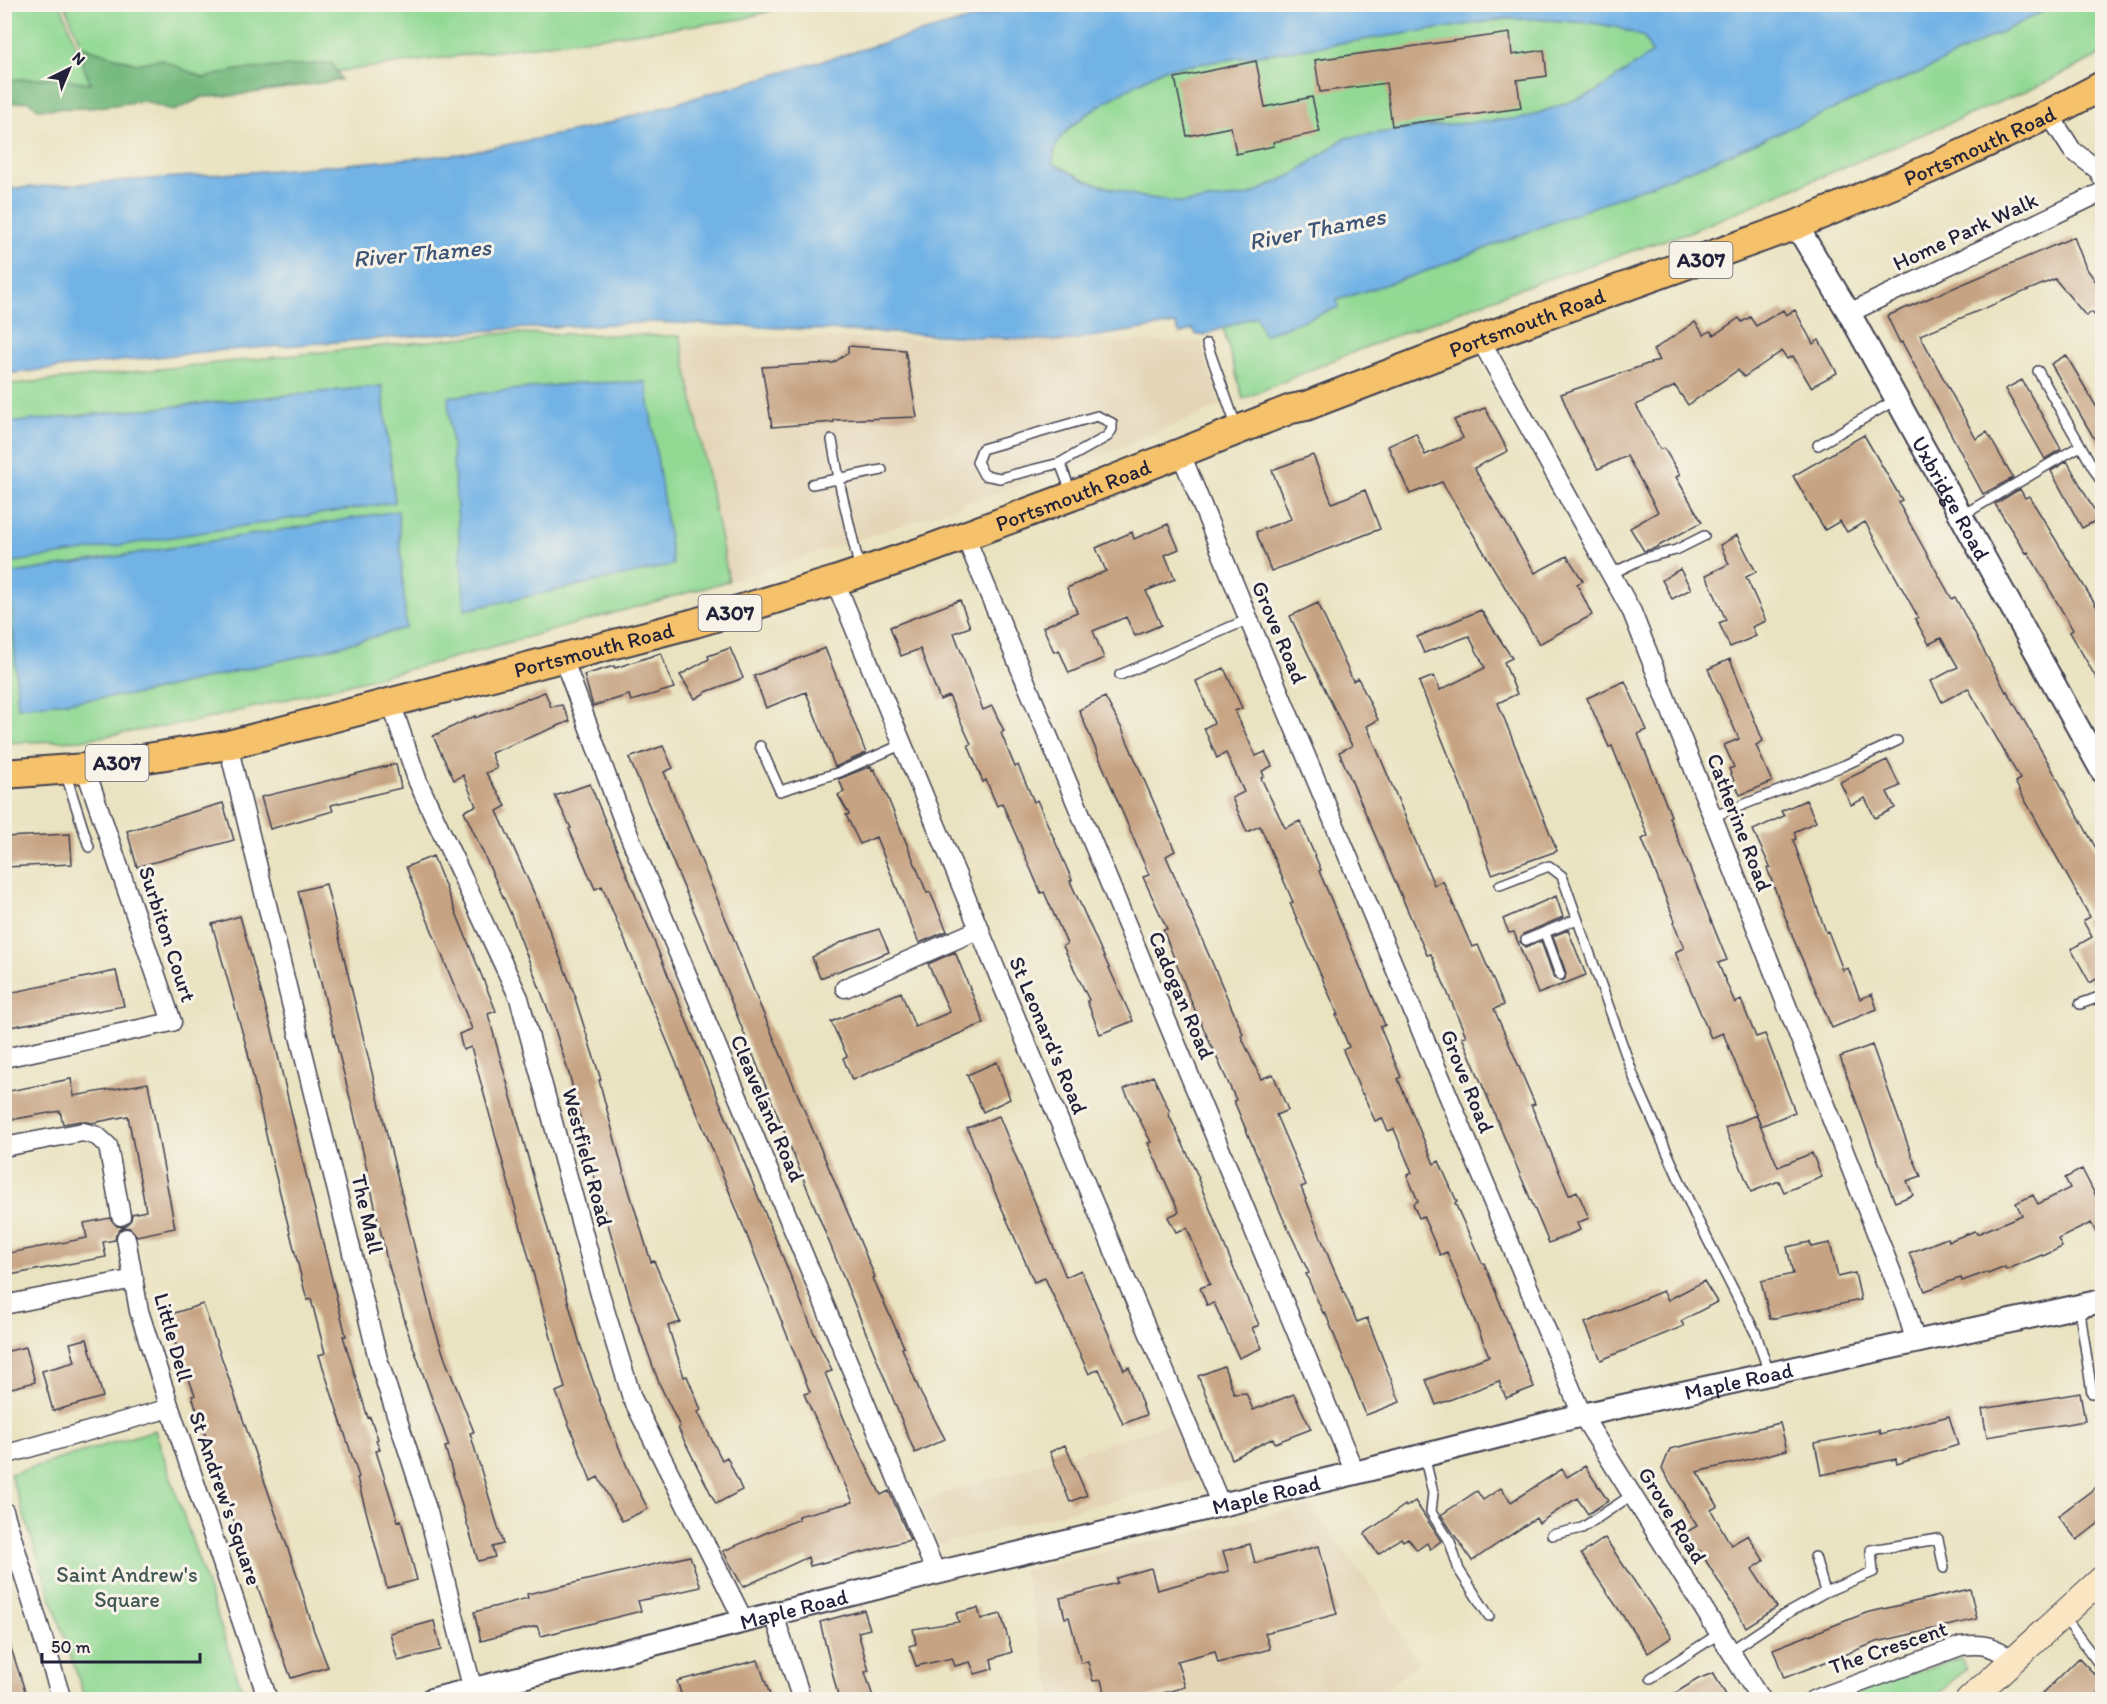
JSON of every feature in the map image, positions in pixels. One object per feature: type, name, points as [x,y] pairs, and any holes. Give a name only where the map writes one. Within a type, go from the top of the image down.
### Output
[{"type":"main road","name":"Portsmouth Road","points":[[4,774],[75,769],[228,745],[695,624],[848,576],[965,536],[1480,339],[1796,225],[1936,166],[2049,114],[2103,86]]},
{"type":"main road","points":[[1969,1700],[2103,1579]]},
{"type":"street","points":[[2049,114],[2072,150],[2098,170],[2103,178]]},
{"type":"street","name":"Home Park Walk","points":[[1849,313],[2103,192]]},
{"type":"street","name":"Uxbridge Road","points":[[1796,225],[1849,313],[2103,771]]},
{"type":"street","name":"Catherine Road","points":[[1480,339],[1632,612],[1900,1295],[1915,1340]]},
{"type":"street","name":"Grove Road","points":[[1181,454],[1582,1415],[1761,1700]]},
{"type":"street","name":"Cadogan Road","points":[[965,536],[1355,1473]]},
{"type":"street","name":"St Leonard's Road","points":[[848,576],[903,744],[1221,1506]]},
{"type":"street","name":"Cleaveland Road","points":[[562,658],[624,823],[936,1574]]},
{"type":"street","name":"Westfield Road","points":[[391,703],[418,782],[519,998],[600,1294],[632,1398],[744,1621]]},
{"type":"street","name":"The Mall","points":[[228,745],[378,1359],[428,1512],[470,1679],[477,1694]]},
{"type":"street","name":"Surbiton Court","points":[[4,1058],[172,1022],[75,769]]},
{"type":"street","points":[[845,988],[980,929]]},
{"type":"street","points":[[4,1148],[83,1132],[97,1136],[108,1146],[121,1216]]},
{"type":"street","name":"Little Dell","points":[[126,1238],[139,1311],[170,1408]]},
{"type":"street","points":[[4,1305],[134,1279]]},
{"type":"street","name":"Maple Road","points":[[431,1700],[477,1694],[744,1621],[1221,1506],[1582,1415],[1915,1340],[2103,1301]]},
{"type":"street","name":"St Andrew's Square","points":[[4,1455],[170,1408],[268,1700]]},
{"type":"street","points":[[4,1511],[62,1700]]},
{"type":"street","points":[[774,1615],[802,1700]]},
{"type":"street","name":"The Crescent","points":[[1814,1700],[1961,1646],[1986,1645],[1996,1648],[2012,1659]]},
{"type":"lane","points":[[1208,344],[1238,431]]},
{"type":"lane","points":[[2038,371],[2103,483]]},
{"type":"lane","points":[[1818,445],[1897,399]]},
{"type":"lane","points":[[1097,416],[1112,423],[1108,436],[1060,463],[1000,478],[984,475],[977,462],[982,449],[1097,416]]},
{"type":"lane","points":[[832,440],[839,479],[848,576]]},
{"type":"lane","points":[[1961,516],[2080,446]]},
{"type":"lane","points":[[1060,463],[1072,496]]},
{"type":"lane","points":[[812,484],[882,470]]},
{"type":"lane","points":[[1611,574],[1644,558],[1676,550],[1704,536]]},
{"type":"lane","points":[[1120,675],[1249,619]]},
{"type":"lane","points":[[1712,817],[1845,765],[1897,741]]},
{"type":"lane","points":[[760,746],[780,791],[840,772],[903,744]]},
{"type":"lane","points":[[75,769],[89,847]]},
{"type":"lane","points":[[1500,885],[1549,866],[1562,876],[1635,1080],[1695,1215],[1756,1335],[1769,1373]]},
{"type":"lane","points":[[1526,940],[1577,920]]},
{"type":"lane","points":[[1545,933],[1560,975]]},
{"type":"lane","points":[[2080,1004],[2103,996]]},
{"type":"lane","points":[[2079,1306],[2092,1394]]},
{"type":"lane","points":[[1424,1455],[1432,1493],[1431,1512],[1450,1542],[1459,1570],[1489,1616]]},
{"type":"lane","points":[[1552,1535],[1582,1528],[1632,1494]]},
{"type":"lane","points":[[1730,1651],[1784,1615],[1825,1592],[1873,1572],[1870,1550],[1938,1539],[1944,1568]]},
{"type":"lane","points":[[1815,1557],[1825,1592]]},
{"type":"lane","points":[[2062,1615],[2103,1668]]},
{"type":"lane","points":[[1651,1678],[1720,1634]]},
{"type":"shaded area","points":[[680,336],[1200,342],[1221,406],[1083,463],[912,522],[729,581]]},
{"type":"shaded area","points":[[1173,1423],[1195,1480],[937,1545],[920,1501]]},
{"type":"shaded area","points":[[1310,1506],[1378,1595],[1418,1663],[1373,1699],[1054,1699],[1023,1570]]},
{"type":"green space","points":[[4,5],[61,5],[90,83],[54,78],[5,80]]},
{"type":"green space","points":[[65,5],[788,5],[743,19],[171,93],[136,64],[81,46]]},
{"type":"green space","points":[[2056,5],[2102,5],[2102,54],[2043,84],[1689,232],[1518,289],[1343,356],[1243,399],[1223,328],[1256,316],[1264,334],[1338,307],[1337,300],[1421,273],[1708,163],[1925,70]]},
{"type":"green space","points":[[1505,19],[1593,23],[1616,27],[1644,37],[1652,53],[1594,93],[1525,118],[1421,127],[1345,138],[1294,174],[1248,196],[1181,203],[1138,196],[1090,182],[1052,163],[1059,140],[1067,130],[1107,101],[1164,69]]},
{"type":"green space","points":[[81,46],[136,64],[160,59],[204,78],[237,70],[332,63],[341,80],[231,96],[203,97],[174,111],[144,101],[91,108],[38,109],[28,101],[5,104],[5,80],[54,78],[90,83],[78,51]]},
{"type":"green space","points":[[507,333],[680,336],[729,581],[434,663],[198,721],[80,740],[5,743],[4,528],[8,563],[395,501],[382,386],[5,423],[5,385]],"holes":[[[646,382],[448,397],[578,383]],[[398,511],[406,628],[314,653],[139,694],[18,707],[10,574]]]},
{"type":"green space","name":"Saint Andrew's Square","points":[[155,1430],[245,1699],[85,1699],[10,1474]]},
{"type":"green space","points":[[1961,1658],[1966,1669],[1933,1699],[1828,1700]]},
{"type":"water","name":"River Thames","points":[[1027,4],[2056,5],[1925,70],[1708,163],[1421,273],[1337,300],[1339,307],[1264,335],[1256,316],[1204,335],[1197,335],[1192,329],[1180,334],[1175,324],[1065,341],[654,322],[507,329],[201,352],[5,374],[5,189],[279,170],[460,154],[591,128]],"holes":[[[1504,19],[1533,19],[1616,27],[1644,37],[1652,53],[1594,93],[1525,118],[1421,127],[1345,138],[1294,174],[1248,196],[1181,203],[1138,196],[1090,182],[1052,163],[1059,140],[1067,130],[1107,101],[1164,69]]]},
{"type":"water","points":[[646,382],[673,565],[465,610],[448,397],[578,383]]},
{"type":"water","points":[[382,386],[395,502],[8,563],[4,528],[5,423]]},
{"type":"water","points":[[398,511],[406,628],[314,653],[139,694],[18,707],[10,574]]},
{"type":"building","points":[[1510,33],[1512,55],[1544,50],[1547,76],[1517,80],[1521,108],[1392,126],[1386,83],[1320,92],[1315,60]]},
{"type":"building","points":[[1256,61],[1265,107],[1312,97],[1320,132],[1273,142],[1274,146],[1236,154],[1231,127],[1187,136],[1175,78]]},
{"type":"building","points":[[2074,237],[2086,268],[2103,291],[2103,326],[2092,312],[2086,316],[2055,279],[1920,335],[1976,439],[1987,432],[2013,478],[1983,494],[1887,316]]},
{"type":"building","points":[[1783,310],[1786,315],[1795,310],[1813,344],[1819,340],[1837,373],[1811,387],[1793,356],[1787,359],[1782,351],[1744,377],[1738,370],[1688,405],[1675,386],[1636,405],[1660,449],[1664,448],[1680,475],[1676,477],[1702,522],[1655,548],[1644,551],[1630,528],[1658,512],[1627,456],[1598,469],[1574,425],[1561,394],[1659,360],[1653,350],[1695,322],[1704,335],[1710,331],[1714,335],[1739,318],[1742,322],[1750,317],[1756,326]]},
{"type":"building","points":[[848,346],[905,350],[917,417],[834,420],[834,422],[772,427],[762,367],[833,363],[848,353]]},
{"type":"building","points":[[2066,355],[2103,418],[2103,454],[2051,364]]},
{"type":"building","points":[[2022,380],[2061,449],[2045,459],[2005,389]]},
{"type":"building","points":[[1485,408],[1508,451],[1474,468],[1535,573],[1567,556],[1583,581],[1577,584],[1592,615],[1539,644],[1442,482],[1410,494],[1388,446],[1416,433],[1425,455],[1463,438],[1454,420]]},
{"type":"building","points":[[1864,435],[1902,500],[1898,502],[1952,599],[1955,597],[2006,692],[2103,861],[2103,975],[2090,983],[2071,949],[2092,937],[2083,921],[2090,917],[2015,782],[2020,779],[1968,688],[1942,702],[1931,681],[1958,667],[1941,638],[1929,644],[1915,619],[1918,617],[1865,522],[1847,532],[1840,521],[1825,530],[1793,476]]},
{"type":"building","points":[[1313,455],[1332,503],[1365,490],[1380,529],[1271,571],[1256,532],[1291,519],[1272,470]]},
{"type":"building","points":[[2067,461],[2099,519],[2082,528],[2051,471]]},
{"type":"building","points":[[2020,489],[2025,498],[2029,496],[2103,617],[2103,690],[2070,632],[2073,630],[2028,552],[2026,553],[1995,504]]},
{"type":"building","points":[[1168,524],[1179,549],[1165,555],[1175,579],[1146,591],[1161,625],[1135,636],[1126,617],[1093,631],[1104,658],[1069,673],[1059,650],[1054,652],[1043,627],[1077,612],[1067,588],[1106,571],[1096,548],[1132,532],[1134,539]]},
{"type":"building","points":[[1737,535],[1756,572],[1746,577],[1766,621],[1752,627],[1756,636],[1730,647],[1719,623],[1726,620],[1706,575],[1729,564],[1720,545]]},
{"type":"building","points":[[1680,569],[1691,589],[1672,599],[1662,580]]},
{"type":"building","points":[[960,600],[970,627],[954,633],[983,710],[992,706],[1004,731],[1001,733],[1015,767],[1018,765],[1034,802],[1037,800],[1072,880],[1070,881],[1133,1021],[1100,1034],[1087,1001],[1089,1000],[1063,946],[1067,944],[1044,892],[1041,893],[1002,803],[997,806],[986,780],[983,782],[968,745],[971,744],[949,696],[940,700],[920,649],[901,656],[890,627]]},
{"type":"building","points":[[1318,603],[1353,681],[1358,678],[1378,720],[1367,726],[1434,885],[1443,881],[1472,947],[1478,945],[1504,1005],[1494,1009],[1535,1104],[1531,1105],[1569,1195],[1577,1191],[1589,1218],[1577,1223],[1580,1230],[1549,1243],[1462,1037],[1466,1036],[1431,954],[1427,955],[1339,752],[1352,746],[1290,616]]},
{"type":"building","points":[[1481,610],[1512,658],[1504,662],[1517,694],[1498,703],[1557,851],[1492,874],[1463,791],[1419,682],[1434,676],[1440,690],[1485,668],[1469,636],[1424,653],[1417,637]]},
{"type":"building","points":[[730,648],[743,678],[706,692],[695,699],[680,675],[709,659],[708,656]]},
{"type":"building","points":[[825,648],[866,753],[835,767],[806,692],[766,708],[754,676]]},
{"type":"building","points":[[661,653],[674,688],[631,701],[629,695],[593,706],[584,675]]},
{"type":"building","points":[[1730,659],[1763,741],[1756,745],[1772,782],[1740,795],[1729,769],[1734,767],[1724,745],[1739,739],[1708,669]]},
{"type":"building","points":[[1224,668],[1242,708],[1235,711],[1253,750],[1256,756],[1265,752],[1272,766],[1262,771],[1264,776],[1261,778],[1285,828],[1300,821],[1385,1025],[1380,1027],[1401,1077],[1398,1079],[1434,1164],[1439,1161],[1457,1202],[1455,1203],[1482,1263],[1484,1263],[1534,1387],[1506,1398],[1499,1381],[1436,1405],[1426,1380],[1489,1356],[1447,1252],[1440,1255],[1423,1216],[1419,1218],[1413,1204],[1418,1201],[1407,1175],[1412,1173],[1394,1129],[1388,1131],[1382,1118],[1375,1121],[1362,1094],[1343,1050],[1349,1047],[1336,1015],[1338,1015],[1260,826],[1247,832],[1232,798],[1244,792],[1226,753],[1217,758],[1204,728],[1214,723],[1196,681]]},
{"type":"building","points":[[1625,681],[1647,730],[1638,734],[1727,960],[1718,963],[1735,1003],[1741,1000],[1756,1037],[1765,1034],[1795,1112],[1761,1126],[1723,1033],[1711,1038],[1675,952],[1684,948],[1642,839],[1648,836],[1612,746],[1609,747],[1587,698]]},
{"type":"building","points":[[545,692],[551,707],[562,705],[570,721],[491,753],[497,768],[486,773],[506,806],[497,811],[539,904],[576,998],[601,1080],[599,1080],[624,1174],[651,1262],[654,1261],[680,1322],[668,1326],[684,1377],[687,1376],[701,1410],[698,1412],[722,1460],[727,1457],[742,1490],[716,1504],[678,1428],[680,1427],[659,1383],[634,1314],[596,1183],[570,1077],[552,1020],[510,912],[464,811],[476,806],[463,775],[454,780],[433,736],[475,716],[475,718]]},
{"type":"building","points":[[1105,697],[1122,729],[1175,851],[1166,856],[1243,1034],[1241,1036],[1261,1079],[1273,1074],[1288,1110],[1276,1115],[1306,1185],[1301,1187],[1331,1263],[1357,1322],[1367,1318],[1400,1402],[1366,1415],[1325,1312],[1323,1313],[1306,1274],[1309,1273],[1282,1216],[1234,1101],[1236,1100],[1191,1001],[1163,930],[1167,929],[1143,877],[1149,875],[1079,710]]},
{"type":"building","points":[[663,746],[673,768],[664,772],[875,1277],[873,1278],[904,1347],[902,1348],[921,1394],[945,1439],[915,1453],[707,942],[629,758]]},
{"type":"building","points":[[1887,760],[1900,786],[1887,792],[1895,808],[1875,818],[1865,798],[1851,805],[1840,782]]},
{"type":"building","points":[[396,764],[401,788],[331,805],[333,811],[270,829],[261,797]]},
{"type":"building","points":[[871,766],[885,791],[927,893],[930,892],[947,931],[919,943],[876,837],[860,844],[846,815],[849,814],[838,795],[844,792],[839,779]]},
{"type":"building","points":[[590,784],[813,1331],[832,1371],[825,1373],[852,1438],[881,1495],[889,1491],[910,1540],[810,1566],[808,1557],[743,1587],[723,1551],[799,1519],[798,1516],[853,1502],[804,1394],[810,1392],[711,1146],[602,886],[595,889],[569,829],[571,828],[555,796]]},
{"type":"building","points":[[1806,800],[1816,822],[1794,832],[1796,839],[1793,840],[1826,932],[1828,931],[1843,970],[1848,968],[1860,999],[1872,994],[1877,1009],[1832,1028],[1793,938],[1767,868],[1770,867],[1753,830],[1784,816],[1781,811]]},
{"type":"building","points":[[223,803],[234,840],[137,867],[127,831]]},
{"type":"building","points":[[70,834],[72,864],[4,867],[4,837]]},
{"type":"building","points":[[433,856],[496,1011],[488,1014],[580,1344],[601,1404],[630,1474],[648,1509],[622,1521],[598,1477],[591,1481],[556,1392],[565,1388],[471,1047],[463,1050],[459,1034],[472,1029],[406,867]]},
{"type":"building","points":[[326,884],[432,1319],[474,1432],[470,1433],[503,1544],[492,1547],[495,1557],[478,1561],[445,1447],[449,1446],[404,1321],[386,1256],[359,1134],[298,891]]},
{"type":"building","points":[[1556,896],[1563,917],[1523,934],[1520,942],[1526,947],[1541,941],[1554,978],[1562,981],[1566,973],[1553,936],[1568,930],[1586,975],[1538,994],[1514,932],[1509,933],[1503,919]]},
{"type":"building","points":[[240,916],[273,1034],[346,1336],[343,1336],[368,1418],[370,1417],[378,1439],[376,1440],[380,1450],[376,1451],[398,1521],[401,1520],[417,1580],[387,1588],[357,1478],[359,1477],[319,1355],[325,1353],[311,1299],[307,1300],[247,1049],[212,924]]},
{"type":"building","points":[[879,929],[889,952],[820,978],[812,957],[844,941]]},
{"type":"building","points":[[955,952],[984,1023],[852,1080],[843,1058],[847,1056],[831,1022],[901,992],[915,1027],[950,1012],[928,964]]},
{"type":"building","points":[[116,971],[124,1006],[4,1028],[4,994]]},
{"type":"building","points":[[1872,1045],[1921,1176],[1907,1181],[1913,1195],[1895,1202],[1840,1057]]},
{"type":"building","points":[[997,1062],[1010,1099],[983,1112],[967,1075]]},
{"type":"building","points":[[1153,1076],[1199,1178],[1234,1269],[1259,1325],[1252,1328],[1262,1348],[1239,1358],[1214,1303],[1207,1305],[1200,1288],[1210,1284],[1187,1228],[1176,1232],[1168,1217],[1179,1212],[1148,1143],[1151,1142],[1124,1089]]},
{"type":"building","points":[[71,1079],[74,1096],[148,1083],[175,1228],[137,1236],[130,1228],[123,1227],[116,1234],[115,1240],[103,1242],[106,1257],[4,1276],[4,1254],[87,1238],[84,1223],[110,1218],[117,1226],[124,1227],[131,1220],[132,1214],[146,1211],[128,1116],[92,1123],[81,1121],[63,1124],[60,1111],[4,1121],[4,1092]]},
{"type":"building","points":[[1756,1115],[1778,1167],[1812,1153],[1822,1177],[1784,1192],[1779,1181],[1751,1192],[1725,1128]]},
{"type":"building","points":[[999,1116],[1066,1277],[1081,1270],[1124,1370],[1129,1367],[1146,1415],[1123,1424],[1099,1369],[1089,1374],[1045,1278],[1034,1282],[967,1128]]},
{"type":"building","points":[[2082,1169],[2103,1210],[2103,1244],[2091,1223],[2058,1239],[2062,1247],[2043,1256],[2006,1270],[2005,1267],[1962,1281],[1961,1278],[1925,1291],[1909,1253],[1947,1238],[1949,1241],[1975,1231],[1977,1234],[2022,1215],[2016,1203],[2033,1195],[2038,1204],[2070,1188],[2065,1178]]},
{"type":"building","points":[[1810,1242],[1811,1247],[1830,1243],[1838,1277],[1855,1273],[1861,1300],[1770,1319],[1761,1281],[1793,1274],[1787,1247]]},
{"type":"building","points":[[1704,1281],[1717,1302],[1681,1321],[1684,1326],[1601,1360],[1585,1323],[1663,1291],[1668,1300]]},
{"type":"building","points":[[203,1304],[328,1667],[291,1678],[240,1539],[192,1396],[195,1395],[165,1316]]},
{"type":"building","points":[[87,1339],[103,1397],[53,1411],[42,1371],[75,1362],[70,1343]]},
{"type":"building","points":[[26,1347],[35,1382],[4,1390],[4,1352]]},
{"type":"building","points":[[1224,1366],[1234,1394],[1246,1393],[1253,1410],[1294,1394],[1311,1429],[1275,1443],[1273,1438],[1232,1459],[1198,1376]]},
{"type":"building","points":[[2080,1393],[2085,1421],[1987,1437],[1982,1409]]},
{"type":"building","points":[[1949,1416],[1958,1445],[1897,1464],[1896,1459],[1821,1475],[1815,1443],[1879,1430],[1880,1434]]},
{"type":"building","points":[[1780,1423],[1787,1450],[1697,1472],[1718,1506],[1711,1510],[1731,1545],[1748,1535],[1764,1561],[1752,1569],[1777,1607],[1746,1627],[1686,1532],[1697,1526],[1662,1469],[1670,1449]]},
{"type":"building","points":[[1065,1445],[1087,1495],[1070,1502],[1050,1452]]},
{"type":"building","points":[[1585,1466],[1608,1501],[1588,1514],[1577,1498],[1539,1523],[1536,1518],[1472,1561],[1441,1515],[1477,1491],[1483,1500],[1501,1488],[1511,1502],[1562,1469],[1567,1477]]},
{"type":"building","points":[[2103,1482],[2103,1520],[2077,1540],[2058,1516]]},
{"type":"building","points":[[1415,1501],[1441,1541],[1430,1549],[1427,1543],[1417,1550],[1408,1538],[1403,1541],[1401,1538],[1378,1554],[1364,1534],[1405,1505],[1406,1507]]},
{"type":"building","points":[[1605,1538],[1672,1637],[1648,1653],[1581,1554]]},
{"type":"building","points":[[1250,1544],[1255,1563],[1319,1546],[1337,1614],[1265,1633],[1270,1649],[1218,1663],[1215,1651],[1177,1661],[1185,1687],[1138,1700],[1106,1700],[1101,1680],[1093,1681],[1088,1662],[1081,1663],[1069,1617],[1065,1618],[1060,1598],[1117,1583],[1116,1578],[1151,1568],[1157,1590],[1229,1571],[1223,1551]]},
{"type":"building","points":[[690,1556],[701,1587],[638,1601],[641,1611],[541,1636],[537,1626],[481,1641],[474,1612],[528,1598],[527,1594]]},
{"type":"building","points":[[1970,1589],[1977,1619],[1877,1642],[1784,1678],[1773,1649],[1866,1613]]},
{"type":"building","points":[[978,1608],[981,1619],[1001,1614],[1012,1652],[991,1659],[993,1669],[975,1674],[970,1662],[955,1666],[952,1658],[916,1666],[909,1646],[916,1644],[913,1629],[959,1622],[956,1613]]},
{"type":"building","points":[[864,1610],[870,1629],[858,1632],[869,1671],[865,1672],[874,1700],[839,1700],[820,1622]]},
{"type":"building","points":[[434,1621],[441,1650],[398,1661],[390,1633]]},
{"type":"building","points":[[4,1639],[8,1639],[28,1700],[4,1700]]},
{"type":"building","points":[[2079,1658],[2103,1683],[2103,1688],[2091,1700],[2036,1700]]},
{"type":"building","points":[[758,1660],[770,1695],[755,1700],[683,1700],[677,1681]]},
{"type":"building","points":[[1713,1673],[1729,1700],[1664,1700],[1698,1679]]}]
